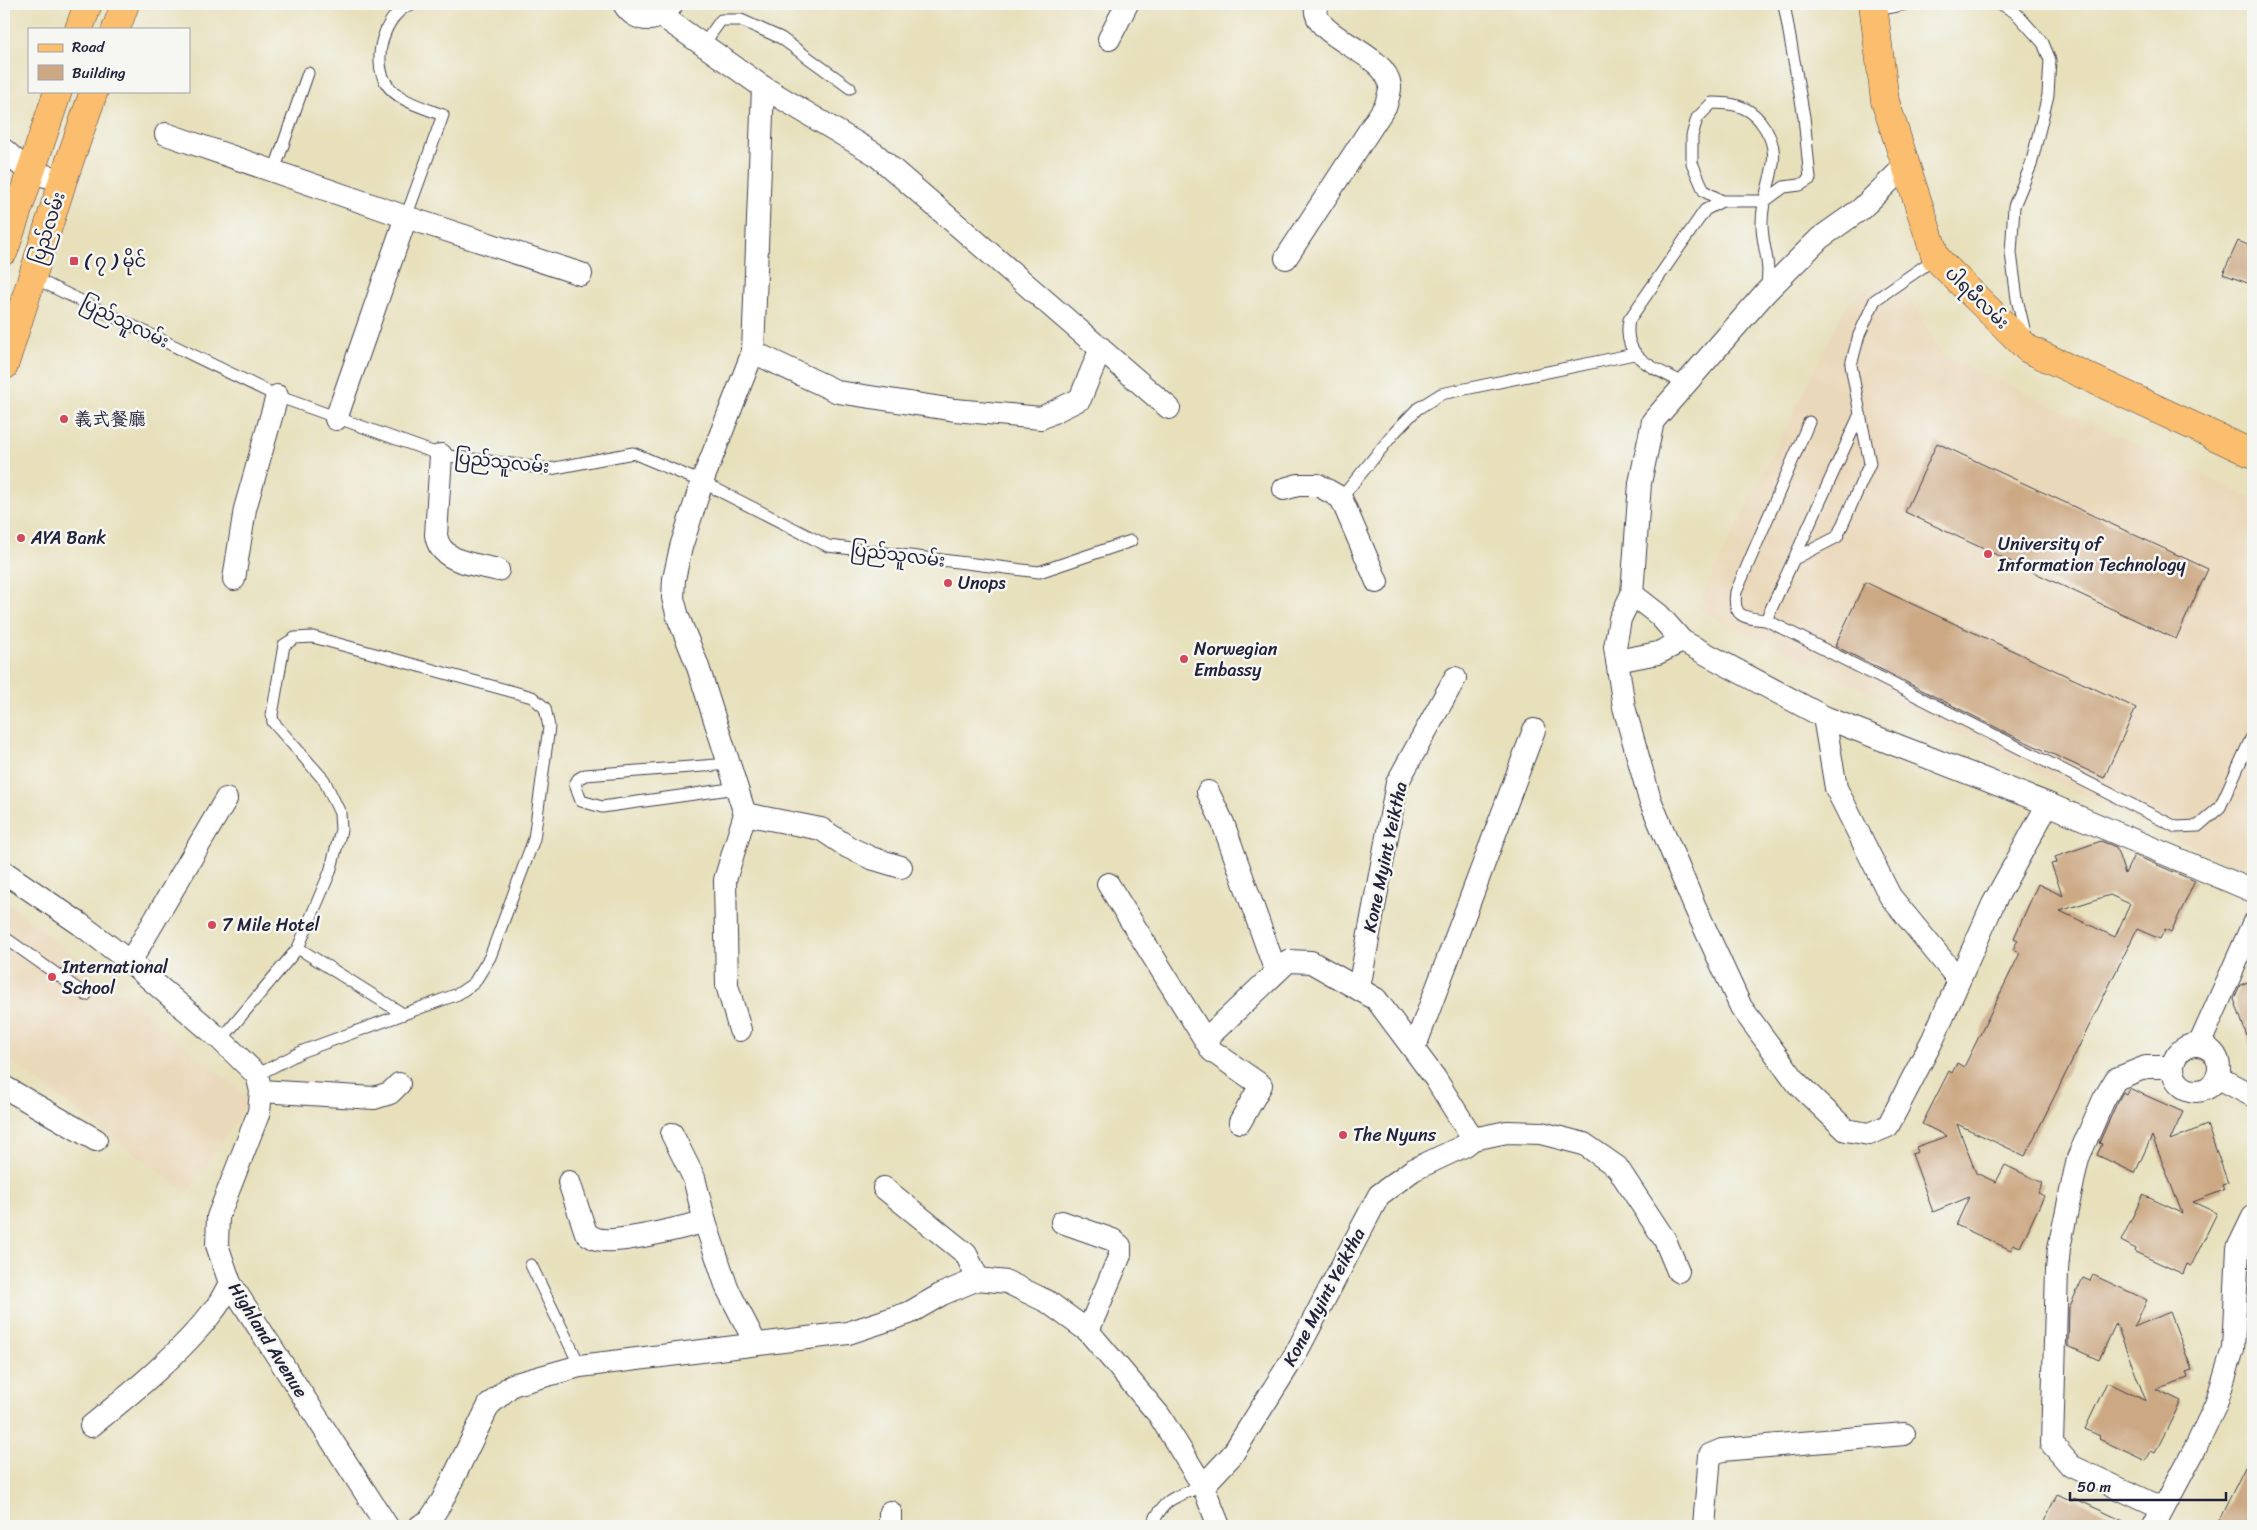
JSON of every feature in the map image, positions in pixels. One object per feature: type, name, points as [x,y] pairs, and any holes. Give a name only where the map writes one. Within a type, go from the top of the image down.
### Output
[{"type":"main road","points":[[79,28],[88,4]]},
{"type":"main road","points":[[116,28],[125,4]]},
{"type":"main road","name":"ပါရမီလမ်း","points":[[1873,7],[1886,101],[1936,258],[2028,349],[2253,454]]},
{"type":"main road","name":"ပြည်လမ်း","points":[[4,251],[9,216],[29,172],[58,92]]},
{"type":"main road","name":"ပြည်လမ်း","points":[[4,366],[63,180],[94,92]]},
{"type":"street","points":[[624,4],[636,17],[653,19],[667,10],[702,45],[763,87],[876,154],[1169,408]]},
{"type":"street","points":[[1110,39],[1127,4]]},
{"type":"street","points":[[1286,258],[1386,105],[1391,86],[1384,68],[1323,26],[1315,10],[1316,4]]},
{"type":"street","points":[[740,1030],[726,985],[725,880],[745,814],[698,664],[678,617],[674,598],[674,579],[681,547],[702,482],[753,352],[763,87]]},
{"type":"street","points":[[166,134],[406,217],[581,274]]},
{"type":"street","points":[[4,150],[29,172],[63,180]]},
{"type":"street","points":[[1906,165],[1861,209],[1820,238],[1765,293],[1653,421],[1640,483],[1632,594],[1620,620],[1615,647],[1624,706],[1650,800],[1695,907],[1741,1006],[1797,1083],[1846,1130],[1869,1134],[1888,1126],[1933,1039],[1958,979],[1993,904],[2048,804]]},
{"type":"street","points":[[336,418],[406,217]]},
{"type":"street","points":[[753,352],[838,392],[955,410],[1041,418],[1080,399],[1101,348]]},
{"type":"street","points":[[234,579],[245,509],[277,396]]},
{"type":"street","points":[[441,455],[437,544],[442,552],[451,558],[498,570]]},
{"type":"street","points":[[1284,489],[1318,485],[1341,498],[1377,582]]},
{"type":"street","points":[[1632,594],[1659,615],[1682,640],[1824,717],[2048,804],[2253,891]]},
{"type":"street","points":[[1617,661],[1637,659],[1658,653],[1682,640]]},
{"type":"street","name":"Kone Myint Yeiktha","points":[[1359,988],[1397,783],[1455,678]]},
{"type":"street","points":[[1824,717],[1836,788],[1890,896],[1958,979]]},
{"type":"street","points":[[1414,1049],[1534,730]]},
{"type":"street","points":[[1208,792],[1223,822],[1282,966]]},
{"type":"street","points":[[130,962],[226,799]]},
{"type":"street","points":[[745,814],[820,830],[856,851],[900,867]]},
{"type":"street","points":[[5,877],[80,924],[130,962],[221,1040],[259,1083],[374,1098],[390,1093],[398,1084]]},
{"type":"street","points":[[1108,884],[1212,1051],[1261,1085],[1240,1122]]},
{"type":"street","points":[[2199,1045],[2253,924]]},
{"type":"street","points":[[1206,1039],[1282,966],[1311,962],[1376,999],[1435,1078],[1473,1139]]},
{"type":"street","points":[[2199,1045],[2213,1051],[2217,1058],[2219,1066],[2217,1077],[2211,1086],[2204,1090],[2189,1090],[2177,1082],[2172,1067],[2173,1060],[2184,1048],[2199,1045]]},
{"type":"street","points":[[2172,1067],[2146,1067],[2116,1079],[2104,1099],[2078,1158],[2058,1262],[2052,1444],[2071,1466],[2158,1518],[2216,1404],[2233,1349],[2245,1297],[2238,1248],[2253,1217]]},
{"type":"street","points":[[2217,1077],[2253,1096]]},
{"type":"street","name":"Highland Avenue","points":[[259,1083],[259,1112],[218,1217],[217,1245],[230,1283],[384,1525]]},
{"type":"street","points":[[4,1087],[96,1140]]},
{"type":"street","name":"Kone Myint Yeiktha","points":[[1203,1486],[1232,1455],[1295,1355],[1379,1195],[1413,1170],[1464,1146],[1473,1139],[1507,1132],[1541,1133],[1584,1144],[1617,1167],[1665,1240],[1678,1271]]},
{"type":"street","points":[[672,1134],[694,1178],[705,1222],[727,1288],[756,1344]]},
{"type":"street","points":[[569,1182],[586,1233],[596,1239],[614,1239],[657,1233],[705,1222]]},
{"type":"street","points":[[884,1188],[966,1254],[978,1279]]},
{"type":"street","points":[[1062,1222],[1113,1240],[1120,1246],[1120,1255],[1088,1331]]},
{"type":"street","points":[[420,1526],[430,1521],[442,1501],[489,1405],[512,1385],[580,1366],[848,1333],[909,1313],[942,1294],[978,1279],[1007,1282],[1048,1302],[1088,1331],[1159,1416],[1203,1486],[1219,1526]]},
{"type":"street","points":[[91,1426],[128,1396],[180,1346],[215,1309],[230,1283]]},
{"type":"street","points":[[1704,1526],[1710,1455],[1722,1450],[1904,1434]]},
{"type":"lane","points":[[406,217],[443,115],[407,102],[386,84],[380,63],[381,43],[390,24],[405,6],[412,4]]},
{"type":"lane","points":[[1685,384],[1634,354],[1628,342],[1629,320],[1705,210],[1722,201],[1765,201],[1784,187],[1800,185],[1810,178],[1804,117],[1784,4]]},
{"type":"lane","points":[[1873,7],[1906,4]]},
{"type":"lane","points":[[2001,4],[2016,13],[2031,28],[2043,43],[2050,60],[2048,95],[2031,165],[2014,206],[2011,253],[2017,299],[2028,349]]},
{"type":"lane","points":[[702,45],[721,20],[741,20],[781,38],[850,88]]},
{"type":"lane","points":[[274,171],[308,73]]},
{"type":"lane","points":[[1722,201],[1704,191],[1692,163],[1692,136],[1697,118],[1712,103],[1730,103],[1754,112],[1769,132],[1775,151],[1762,223],[1769,261],[1765,293]]},
{"type":"lane","points":[[1794,560],[1837,537],[1870,463],[1851,365],[1859,335],[1876,300],[1936,258]]},
{"type":"lane","name":"ပြည်သူလမ်း","points":[[32,277],[277,396],[441,455],[550,469],[633,453],[702,482],[828,546],[1039,572],[1131,541]]},
{"type":"lane","points":[[1341,498],[1395,432],[1417,409],[1441,394],[1634,354]]},
{"type":"lane","points":[[1766,620],[1860,414]]},
{"type":"lane","points":[[1809,422],[1736,592],[1734,604],[1739,613],[1749,619],[1766,620],[2176,827],[2198,826],[2220,807],[2253,734]]},
{"type":"lane","points":[[221,1040],[298,948],[330,872],[341,830],[340,813],[324,780],[274,722],[272,715],[284,645],[294,638],[313,637],[532,697],[545,708],[550,727],[534,838],[490,957],[474,983],[458,994],[303,1051],[259,1083]]},
{"type":"lane","points":[[730,764],[586,775],[578,779],[575,784],[581,801],[602,807],[737,788]]},
{"type":"lane","points":[[4,937],[86,995]]},
{"type":"lane","points":[[298,948],[403,1014]]},
{"type":"lane","points":[[531,1265],[580,1366]]},
{"type":"lane","points":[[1150,1526],[1160,1508],[1171,1499],[1203,1486]]},
{"type":"shaded area","name":"University of Information Technology","points":[[1893,270],[1942,354],[2253,499],[2253,830],[2244,872],[1696,609],[1848,302]]},
{"type":"shaded area","name":"International School","points":[[4,899],[250,1099],[188,1193],[4,1056]]},
{"type":"building","points":[[2238,241],[2253,247],[2253,285],[2223,274]]},
{"type":"building","points":[[1937,443],[2208,569],[2176,639],[1905,512]]},
{"type":"building","points":[[1865,582],[2136,708],[2104,778],[2011,735],[1835,646]]},
{"type":"building","points":[[2101,841],[2116,847],[2125,874],[2134,855],[2195,881],[2171,932],[2165,929],[2160,939],[2137,929],[2025,1156],[1957,1124],[1976,1173],[1996,1182],[2005,1165],[2043,1183],[2038,1193],[2044,1196],[2020,1247],[2013,1244],[2011,1250],[1956,1225],[1969,1197],[1933,1212],[1912,1154],[1918,1152],[1916,1147],[1947,1136],[1922,1124],[1949,1071],[1952,1073],[1957,1063],[1964,1067],[2020,953],[2013,949],[2018,940],[2014,938],[2038,884],[2063,896],[2051,864],[2057,863],[2055,857]],"holes":[[[2110,895],[2130,904],[2115,937],[2060,911]]]},
{"type":"building","points":[[2253,980],[2253,1047],[2251,1048],[2234,999],[2240,985]]},
{"type":"building","points":[[2129,1088],[2183,1112],[2170,1140],[2207,1125],[2228,1183],[2222,1185],[2224,1190],[2193,1202],[2217,1213],[2191,1266],[2187,1264],[2183,1274],[2135,1252],[2136,1249],[2121,1241],[2143,1195],[2182,1213],[2152,1136],[2135,1173],[2097,1155],[2102,1144],[2099,1143],[2116,1105],[2123,1092],[2126,1094]]},
{"type":"building","points":[[2093,1275],[2147,1300],[2134,1327],[2170,1312],[2192,1370],[2186,1372],[2188,1378],[2156,1389],[2181,1401],[2155,1453],[2151,1451],[2146,1461],[2099,1439],[2100,1436],[2085,1429],[2107,1382],[2146,1401],[2116,1323],[2099,1360],[2068,1346],[2069,1308],[2083,1278],[2090,1281]]},
{"type":"building","points":[[2253,1451],[2253,1526],[2216,1526]]},
{"type":"building","points":[[2057,1494],[2072,1501],[2074,1498],[2134,1526],[2042,1526]]},
{"type":"place","name":"( ၇ ) မိုင်","points":[[74,261]]},
{"type":"place","name":"義式餐廳","points":[[64,419]]},
{"type":"place","name":"AYA Bank","points":[[21,538]]},
{"type":"place","name":"University of Information Technology","points":[[1988,554]]},
{"type":"place","name":"Unops","points":[[948,583]]},
{"type":"place","name":"Norwegian Embassy","points":[[1184,659]]},
{"type":"place","name":"7 Mile Hotel","points":[[212,925]]},
{"type":"place","name":"International School","points":[[52,977]]},
{"type":"place","name":"The Nyuns","points":[[1343,1135]]}]
